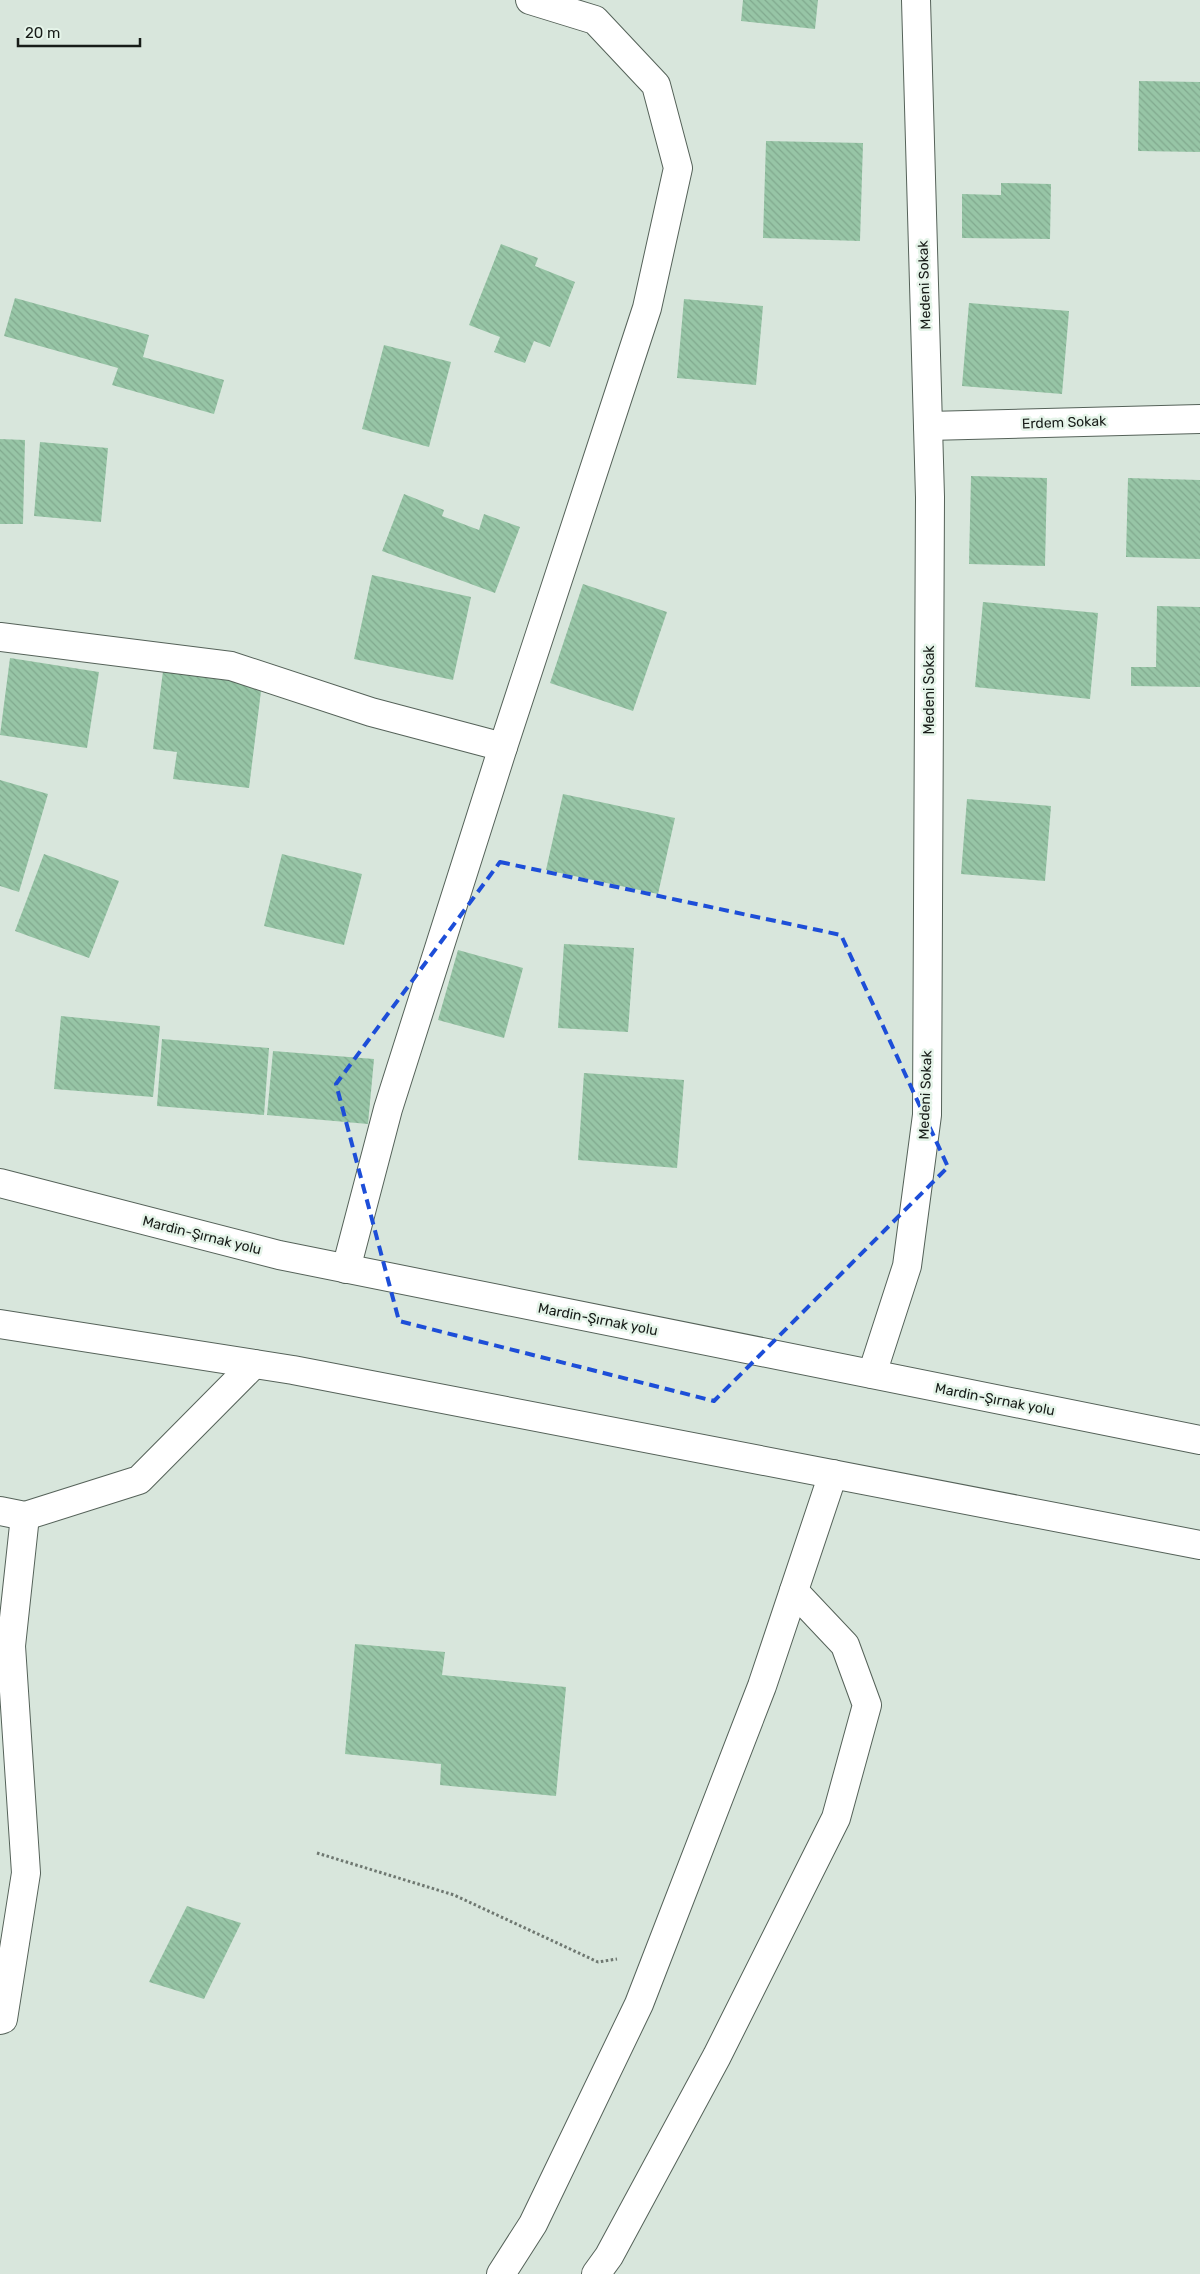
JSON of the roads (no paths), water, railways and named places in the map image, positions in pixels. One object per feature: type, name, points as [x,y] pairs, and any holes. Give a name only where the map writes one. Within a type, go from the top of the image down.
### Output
[{"type":"main road","points":[[346,1268],[388,1109],[503,747],[647,308],[678,168],[656,84],[595,20],[530,0]]},
{"type":"main road","name":"Medeni Sokak","points":[[872,1374],[907,1266],[927,1115],[930,497],[916,0]]},
{"type":"main road","name":"Erdem Sokak","points":[[928,426],[1200,419]]},
{"type":"main road","points":[[0,637],[231,666],[371,712],[503,747]]},
{"type":"main road","name":"Mardin-Şırnak yolu","points":[[0,1183],[279,1255],[1200,1440]]},
{"type":"main road","points":[[0,1324],[254,1364],[1200,1545]]},
{"type":"main road","points":[[0,2020],[3,2019],[26,1873],[11,1646],[13,1513],[139,1480],[254,1364]]},
{"type":"main road","points":[[500,2274],[533,2224],[639,2004],[762,1686],[833,1474]]},
{"type":"main road","points":[[596,2274],[609,2256],[718,2056],[836,1818],[867,1705],[845,1645],[794,1591]]}]
